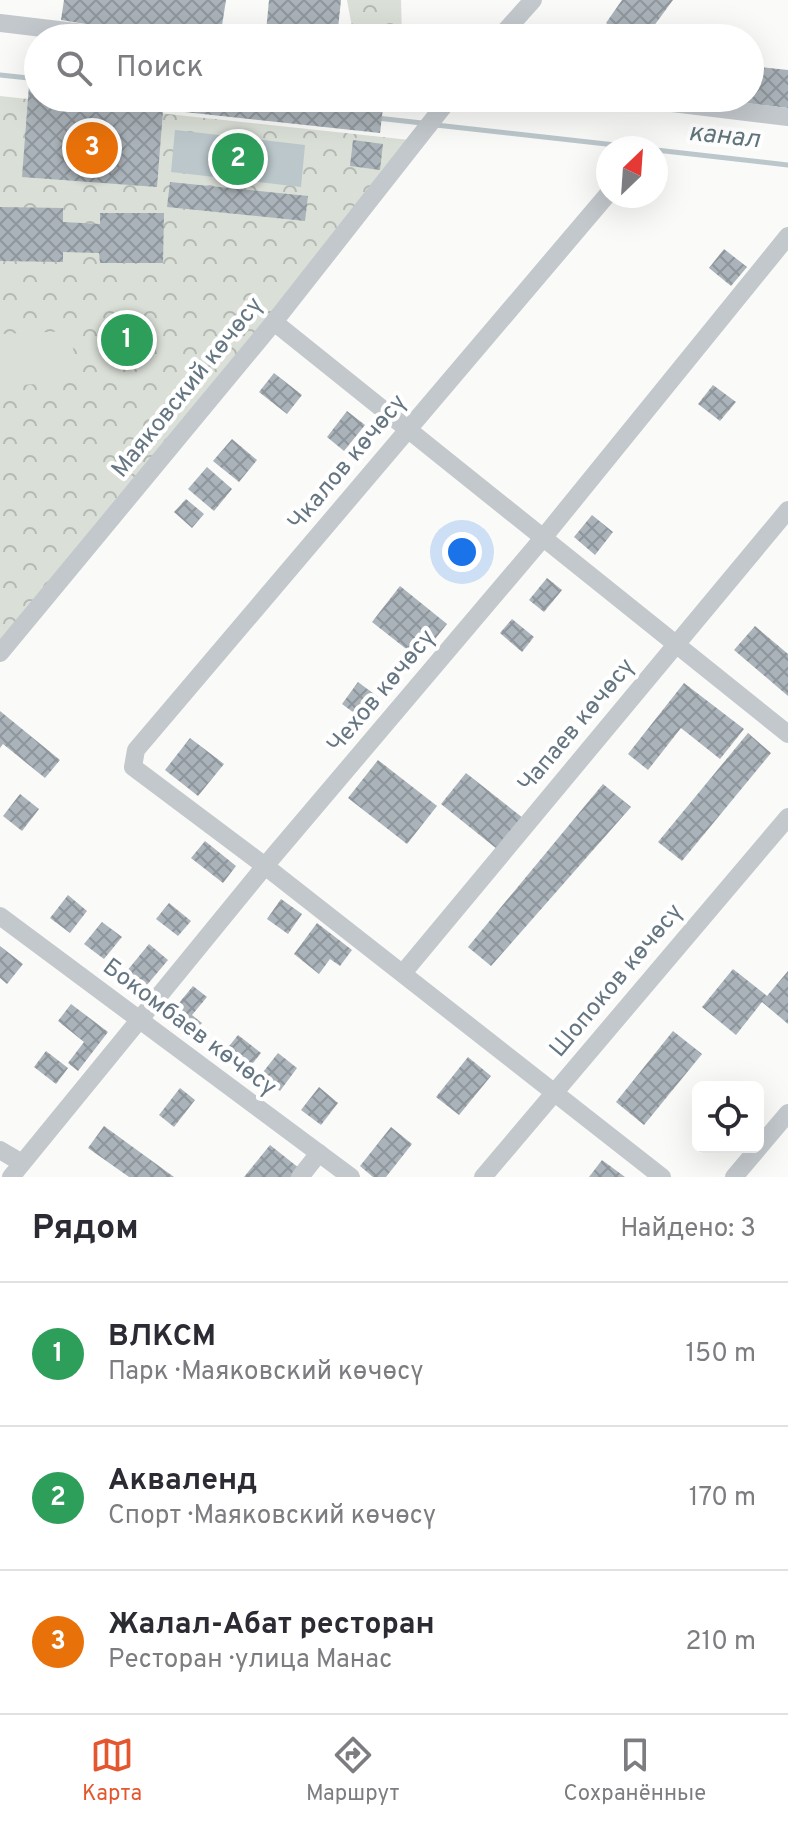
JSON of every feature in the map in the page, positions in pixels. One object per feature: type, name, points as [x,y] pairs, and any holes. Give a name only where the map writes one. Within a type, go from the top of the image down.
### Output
[{"type":"street","points":[[512,24],[533,0]]},
{"type":"street","points":[[0,23],[24,26]]},
{"type":"street","name":"Маяковский көчөсү","points":[[0,653],[274,322],[439,112]]},
{"type":"street","points":[[747,112],[788,117]]},
{"type":"street","name":"Чкалов көчөсү","points":[[265,866],[133,767],[136,750],[596,208]]},
{"type":"street","name":"Чехов көчөсү","points":[[16,1170],[265,866],[543,538],[788,236]]},
{"type":"street","points":[[274,322],[788,734]]},
{"type":"street","name":"Чапаев көчөсү","points":[[403,973],[788,510]]},
{"type":"street","name":"Шопоков көчөсү","points":[[483,1177],[788,817]]},
{"type":"street","points":[[265,866],[662,1177]]},
{"type":"street","name":"Бокомбаев көчөсү","points":[[0,916],[351,1177]]},
{"type":"street","points":[[734,1177],[788,1113]]},
{"type":"street","points":[[0,1150],[16,1170]]},
{"type":"street","points":[[300,1177],[319,1153]]},
{"type":"green space","points":[[347,0],[401,0],[402,24],[351,24]]},
{"type":"green space","points":[[0,96],[24,99],[24,112],[149,112],[410,140],[231,371],[0,642]]},
{"type":"green space","points":[[71,331],[77,382],[0,386],[0,334]]},
{"type":"shaded area","points":[[175,130],[305,145],[301,187],[171,172]]},
{"type":"building","points":[[64,0],[226,0],[222,24],[85,24],[61,20]]},
{"type":"building","points":[[269,0],[341,0],[338,24],[267,24]]},
{"type":"building","points":[[622,0],[673,0],[655,24],[606,23]]},
{"type":"building","points":[[764,67],[788,70],[788,108],[764,105]]},
{"type":"building","points":[[27,112],[163,112],[157,187],[22,177]]},
{"type":"building","points":[[185,112],[383,112],[380,133]]},
{"type":"building","points":[[353,140],[383,144],[380,170],[350,166]]},
{"type":"building","points":[[170,182],[308,196],[305,221],[167,207]]},
{"type":"building","points":[[0,207],[63,208],[63,222],[100,224],[100,213],[164,213],[163,263],[100,263],[99,253],[63,252],[63,262],[0,261]]},
{"type":"building","points":[[724,249],[747,267],[731,286],[709,268]]},
{"type":"building","points":[[274,373],[302,395],[287,414],[259,392]]},
{"type":"building","points":[[713,385],[736,402],[720,421],[698,404]]},
{"type":"building","points":[[347,411],[365,425],[344,451],[327,437]]},
{"type":"building","points":[[232,439],[257,460],[239,482],[213,461]]},
{"type":"building","points":[[207,467],[232,489],[214,511],[188,489]]},
{"type":"building","points":[[186,499],[204,514],[192,528],[174,512]]},
{"type":"building","points":[[592,515],[613,532],[595,555],[574,537]]},
{"type":"building","points":[[547,578],[562,590],[544,612],[529,600]]},
{"type":"building","points":[[400,586],[447,624],[419,659],[372,622]]},
{"type":"building","points":[[512,619],[534,637],[522,652],[500,633]]},
{"type":"building","points":[[755,626],[788,654],[788,696],[734,650]]},
{"type":"building","points":[[358,682],[382,700],[365,721],[342,704]]},
{"type":"building","points":[[684,683],[744,729],[720,759],[681,728],[648,770],[628,754]]},
{"type":"building","points":[[0,711],[60,760],[45,778],[3,744],[0,748]]},
{"type":"building","points":[[748,733],[771,753],[682,861],[658,842]]},
{"type":"building","points":[[190,738],[224,764],[198,796],[165,770]]},
{"type":"building","points":[[378,760],[437,806],[407,844],[348,798]]},
{"type":"building","points":[[466,773],[523,818],[497,849],[441,804]]},
{"type":"building","points":[[603,784],[631,807],[491,966],[468,947]]},
{"type":"building","points":[[20,794],[39,809],[22,831],[3,816]]},
{"type":"building","points":[[205,841],[236,866],[223,883],[191,858]]},
{"type":"building","points":[[68,895],[87,911],[70,933],[50,918]]},
{"type":"building","points":[[281,899],[302,914],[288,934],[267,919]]},
{"type":"building","points":[[169,903],[191,921],[178,936],[156,919]]},
{"type":"building","points":[[102,922],[122,937],[104,959],[84,944]]},
{"type":"building","points":[[317,923],[352,950],[340,966],[330,959],[319,974],[294,954]]},
{"type":"building","points":[[149,944],[168,960],[141,992],[122,977]]},
{"type":"building","points":[[0,946],[23,964],[7,984],[0,978]]},
{"type":"building","points":[[733,969],[767,996],[788,971],[788,1024],[762,1002],[736,1035],[702,1007]]},
{"type":"building","points":[[193,986],[207,997],[192,1015],[202,1023],[193,1035],[169,1015]]},
{"type":"building","points":[[71,1004],[108,1032],[78,1071],[68,1063],[84,1042],[58,1021]]},
{"type":"building","points":[[673,1031],[702,1054],[644,1125],[616,1102]]},
{"type":"building","points":[[238,1035],[261,1053],[249,1068],[226,1050]]},
{"type":"building","points":[[46,1051],[68,1068],[56,1084],[34,1067]]},
{"type":"building","points":[[278,1053],[297,1068],[280,1091],[260,1076]]},
{"type":"building","points":[[468,1057],[491,1076],[459,1115],[436,1097]]},
{"type":"building","points":[[319,1087],[338,1103],[321,1125],[301,1110]]},
{"type":"building","points":[[180,1088],[195,1100],[174,1127],[159,1115]]},
{"type":"building","points":[[104,1126],[174,1177],[129,1177],[88,1148]]},
{"type":"building","points":[[391,1127],[412,1144],[386,1177],[373,1177],[360,1166]]},
{"type":"building","points":[[270,1145],[299,1168],[291,1177],[244,1177]]},
{"type":"building","points":[[602,1160],[625,1177],[589,1177]]},
{"type":"waterway","name":"канал","points":[[0,75],[24,78]]},
{"type":"waterway","name":"канал","points":[[377,118],[422,123]]},
{"type":"waterway","name":"канал","points":[[436,125],[596,143]]},
{"type":"waterway","name":"канал","points":[[668,151],[788,165]]},
{"type":"place","name":"Жалал-Абат ресторан","points":[[92,148]]},
{"type":"place","name":"Акваленд","points":[[238,159]]},
{"type":"place","name":"ВЛКСМ","points":[[127,340]]}]
